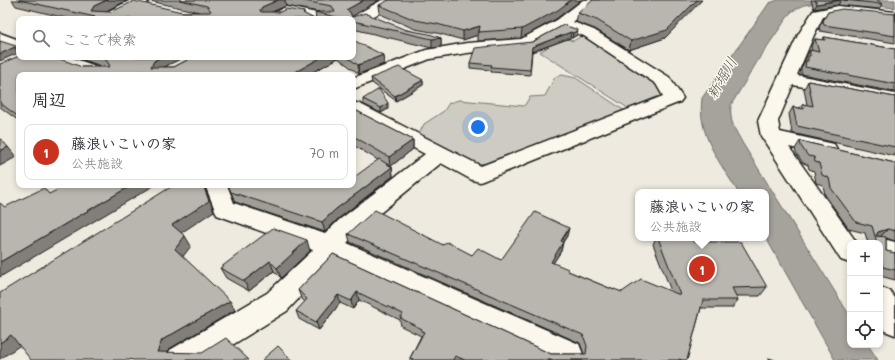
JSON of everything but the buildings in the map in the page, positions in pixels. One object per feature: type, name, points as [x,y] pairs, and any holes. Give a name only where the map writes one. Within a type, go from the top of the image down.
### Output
[{"type":"street","points":[[356,83],[426,55],[467,48],[525,43],[562,23],[592,0]]},
{"type":"street","points":[[359,19],[384,1]]},
{"type":"street","points":[[111,16],[143,3]]},
{"type":"street","points":[[847,241],[771,136],[768,121],[786,78],[813,36],[818,14],[838,10],[895,16]]},
{"type":"street","points":[[277,16],[286,11],[312,16]]},
{"type":"street","points":[[359,19],[385,23]]},
{"type":"street","points":[[356,110],[480,176],[674,98],[663,81],[589,33],[562,23]]},
{"type":"street","points":[[0,38],[16,50]]},
{"type":"street","points":[[438,39],[467,48]]},
{"type":"street","points":[[62,60],[96,72]]},
{"type":"street","points":[[786,78],[895,99]]},
{"type":"street","points":[[771,136],[849,154]]},
{"type":"street","points":[[181,360],[277,302],[331,247],[348,226],[439,154]]},
{"type":"street","points":[[217,188],[225,209],[331,247],[568,354],[567,360]]},
{"type":"street","points":[[883,249],[895,252]]},
{"type":"street","points":[[883,304],[895,322]]},
{"type":"shaded area","points":[[587,33],[658,80],[664,93],[663,98],[631,110],[540,52],[548,47],[540,42],[555,35],[573,41]]},
{"type":"shaded area","points":[[562,75],[576,78],[625,111],[489,164],[473,163],[419,134],[424,124],[444,111],[449,103],[459,100],[524,106],[530,97],[545,96],[555,77]]},
{"type":"water","name":"新堀川","points":[[778,0],[895,0],[895,8],[842,2],[823,2],[804,5],[791,12],[760,57],[731,105],[733,125],[743,144],[847,311],[847,348],[870,348],[878,360],[835,360],[768,241],[769,241],[769,189],[736,189],[717,159],[706,136],[701,111],[702,98],[769,3]]},
{"type":"place","name":"藤浪いこいの家","points":[[702,269]]}]
